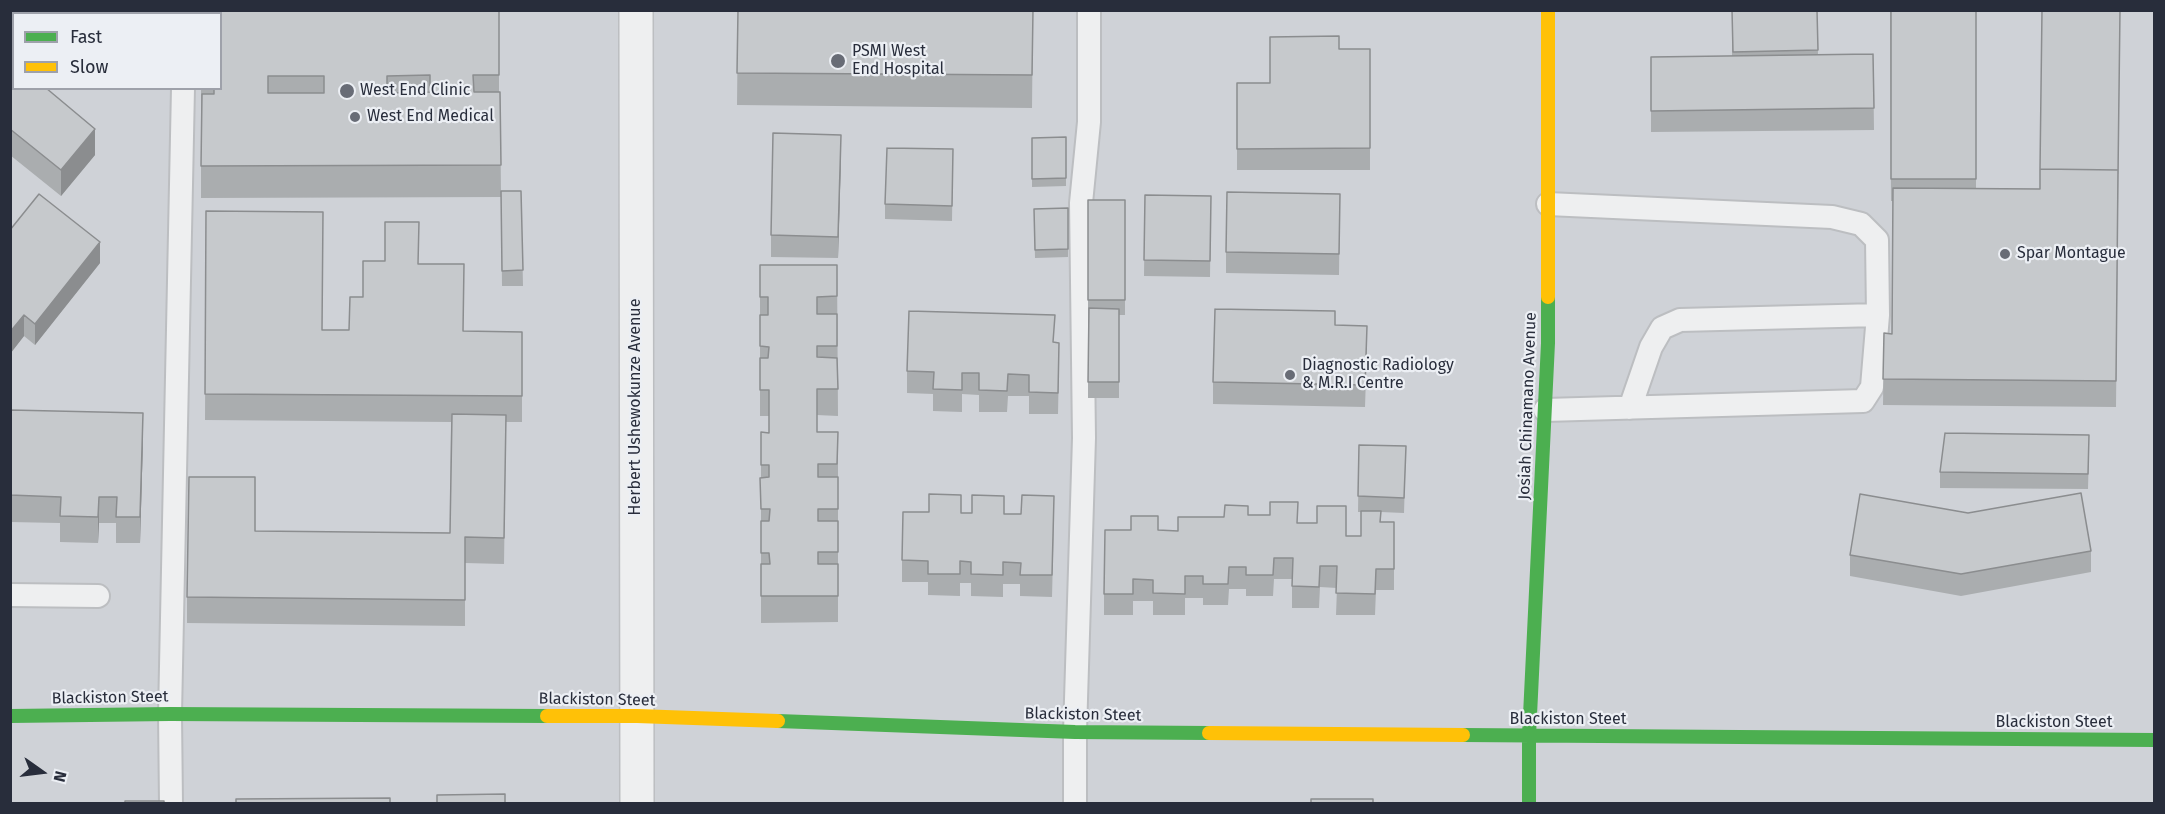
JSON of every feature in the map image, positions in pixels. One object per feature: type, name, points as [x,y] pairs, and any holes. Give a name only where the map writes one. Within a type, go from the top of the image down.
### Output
[{"type":"street","name":"Herbert Ushewokunze Avenue","points":[[636,10],[637,804]]},
{"type":"street","name":"Josiah Chinamano Avenue","points":[[1529,804],[1529,736],[1548,343],[1548,10]]},
{"type":"street","name":"Blackiston Steet","points":[[10,716],[170,714],[637,716],[1075,732],[2154,740]]},
{"type":"lane","points":[[1075,804],[1084,438],[1081,203],[1089,122],[1089,10]]},
{"type":"lane","points":[[171,804],[170,714],[183,90]]},
{"type":"lane","points":[[1545,410],[1863,401],[1872,387],[1878,315],[1877,240],[1861,224],[1832,217],[1548,204]]},
{"type":"lane","points":[[1629,408],[1651,347],[1662,328],[1680,320],[1878,315]]},
{"type":"lane","points":[[10,595],[98,596]]},
{"type":"shaded area","points":[[11,11],[2154,11],[2154,803],[11,803]]},
{"type":"building","name":"West End Medical","points":[[201,10],[499,10],[499,75],[473,75],[474,92],[500,92],[501,165],[201,166],[202,94],[214,94],[214,90],[222,90],[222,12],[201,12]],"holes":[[[430,75],[430,92],[387,93],[387,76]],[[268,76],[324,76],[324,93],[268,93]]]},
{"type":"building","points":[[738,10],[1033,10],[1032,75],[737,73]]},
{"type":"building","points":[[1732,10],[1817,10],[1818,50],[1733,52]]},
{"type":"building","points":[[1891,10],[1976,10],[1976,179],[1891,179]]},
{"type":"building","points":[[2042,10],[2120,10],[2118,174],[2118,170],[2040,169]]},
{"type":"building","points":[[1339,36],[1339,49],[1370,49],[1370,148],[1237,149],[1237,83],[1270,83],[1270,37]]},
{"type":"building","points":[[1873,54],[1874,108],[1651,111],[1651,57]]},
{"type":"building","points":[[10,59],[12,60],[12,90],[48,90],[95,129],[61,170],[10,129]]},
{"type":"building","points":[[773,133],[841,135],[838,237],[771,235]]},
{"type":"building","points":[[1066,137],[1066,178],[1032,179],[1032,138]]},
{"type":"building","points":[[887,148],[953,149],[952,206],[885,204]]},
{"type":"building","points":[[2040,169],[2118,170],[2116,381],[1883,379],[1884,333],[1892,334],[1893,188],[2040,189]]},
{"type":"building","points":[[501,191],[521,191],[523,270],[502,271]]},
{"type":"building","points":[[1227,192],[1340,194],[1339,254],[1226,252]]},
{"type":"building","points":[[39,194],[100,242],[35,324],[24,315],[10,332],[10,230]]},
{"type":"building","points":[[1145,195],[1211,196],[1210,261],[1144,260]]},
{"type":"building","points":[[1088,200],[1125,200],[1125,300],[1088,300]]},
{"type":"building","points":[[1068,208],[1068,249],[1035,250],[1034,209]]},
{"type":"building","points":[[206,211],[323,212],[322,330],[349,330],[350,297],[363,297],[363,261],[385,261],[385,222],[419,222],[418,264],[464,264],[463,331],[522,332],[522,396],[205,394]]},
{"type":"building","points":[[760,265],[837,265],[837,296],[817,297],[817,314],[837,314],[837,346],[817,346],[817,357],[837,358],[838,389],[817,389],[817,432],[838,432],[837,464],[818,464],[818,477],[838,477],[838,509],[818,509],[818,521],[838,521],[838,552],[818,552],[818,564],[838,564],[838,596],[761,596],[761,564],[770,564],[769,553],[761,553],[761,521],[769,521],[770,509],[761,509],[760,478],[769,477],[769,465],[761,465],[761,432],[769,433],[769,390],[760,390],[760,358],[768,358],[769,347],[760,346],[760,315],[768,315],[768,297],[760,297]]},
{"type":"building","points":[[1089,308],[1119,309],[1119,382],[1088,382]]},
{"type":"building","name":"Diagnostic Radiology & M.R.I Centre","points":[[1215,309],[1335,311],[1335,325],[1367,326],[1365,385],[1213,382]]},
{"type":"building","points":[[909,311],[1055,315],[1053,342],[1059,343],[1058,393],[1029,392],[1029,375],[1008,374],[1007,391],[979,390],[979,373],[962,373],[962,390],[933,389],[934,372],[907,371]]},
{"type":"building","points":[[10,410],[143,413],[140,517],[116,517],[117,497],[99,497],[98,517],[60,516],[61,497],[10,495]]},
{"type":"building","points":[[452,414],[506,415],[504,538],[465,537],[465,600],[187,597],[189,477],[255,477],[255,531],[450,533]]},
{"type":"building","points":[[1945,433],[2089,435],[2088,474],[1940,472]]},
{"type":"building","points":[[1359,445],[1406,446],[1404,498],[1358,496]]},
{"type":"building","points":[[2081,493],[2091,551],[1961,574],[1850,555],[1860,494],[1968,513]]},
{"type":"building","points":[[929,494],[961,495],[961,513],[972,513],[972,495],[1004,496],[1004,514],[1021,514],[1022,495],[1054,496],[1052,575],[1020,575],[1021,563],[1003,562],[1003,575],[971,574],[971,562],[960,561],[960,574],[928,574],[928,561],[902,560],[903,512],[929,512]]},
{"type":"building","points":[[1270,502],[1298,502],[1297,523],[1317,523],[1317,506],[1346,506],[1346,536],[1361,536],[1361,511],[1381,511],[1380,522],[1394,522],[1394,569],[1376,569],[1375,594],[1336,593],[1337,566],[1320,566],[1319,587],[1292,586],[1293,558],[1274,558],[1273,575],[1246,575],[1246,567],[1229,567],[1228,584],[1203,584],[1203,576],[1185,576],[1185,594],[1153,593],[1153,580],[1133,579],[1133,594],[1104,594],[1105,530],[1131,530],[1131,516],[1158,516],[1158,530],[1178,531],[1178,517],[1224,517],[1225,505],[1248,506],[1248,515],[1270,515]]},
{"type":"building","points":[[505,794],[505,804],[437,804],[437,795]]},
{"type":"building","points":[[390,798],[390,804],[236,804],[236,799]]},
{"type":"building","points":[[1311,799],[1373,799],[1373,804],[1311,804]]},
{"type":"building","points":[[125,801],[164,801],[164,804],[125,804]]},
{"type":"traffic: fast","points":[[1529,804],[1529,736],[1548,343],[1548,297]]},
{"type":"traffic: fast","points":[[10,716],[170,714],[547,716]]},
{"type":"traffic: fast","points":[[778,721],[1075,732],[1209,733]]},
{"type":"traffic: fast","points":[[1463,735],[2154,740]]},
{"type":"traffic: slow","points":[[1548,10],[1548,297]]},
{"type":"traffic: slow","points":[[547,716],[637,716],[778,721]]},
{"type":"traffic: slow","points":[[1209,733],[1463,735]]},
{"type":"place","name":"PSMI West End Hospital","points":[[838,61]]},
{"type":"place","name":"West End Clinic","points":[[347,91]]},
{"type":"place","name":"West End Medical","points":[[355,117]]},
{"type":"place","name":"Spar Montague","points":[[2005,254]]},
{"type":"place","name":"Diagnostic Radiology & M.R.I Centre","points":[[1290,375]]}]
